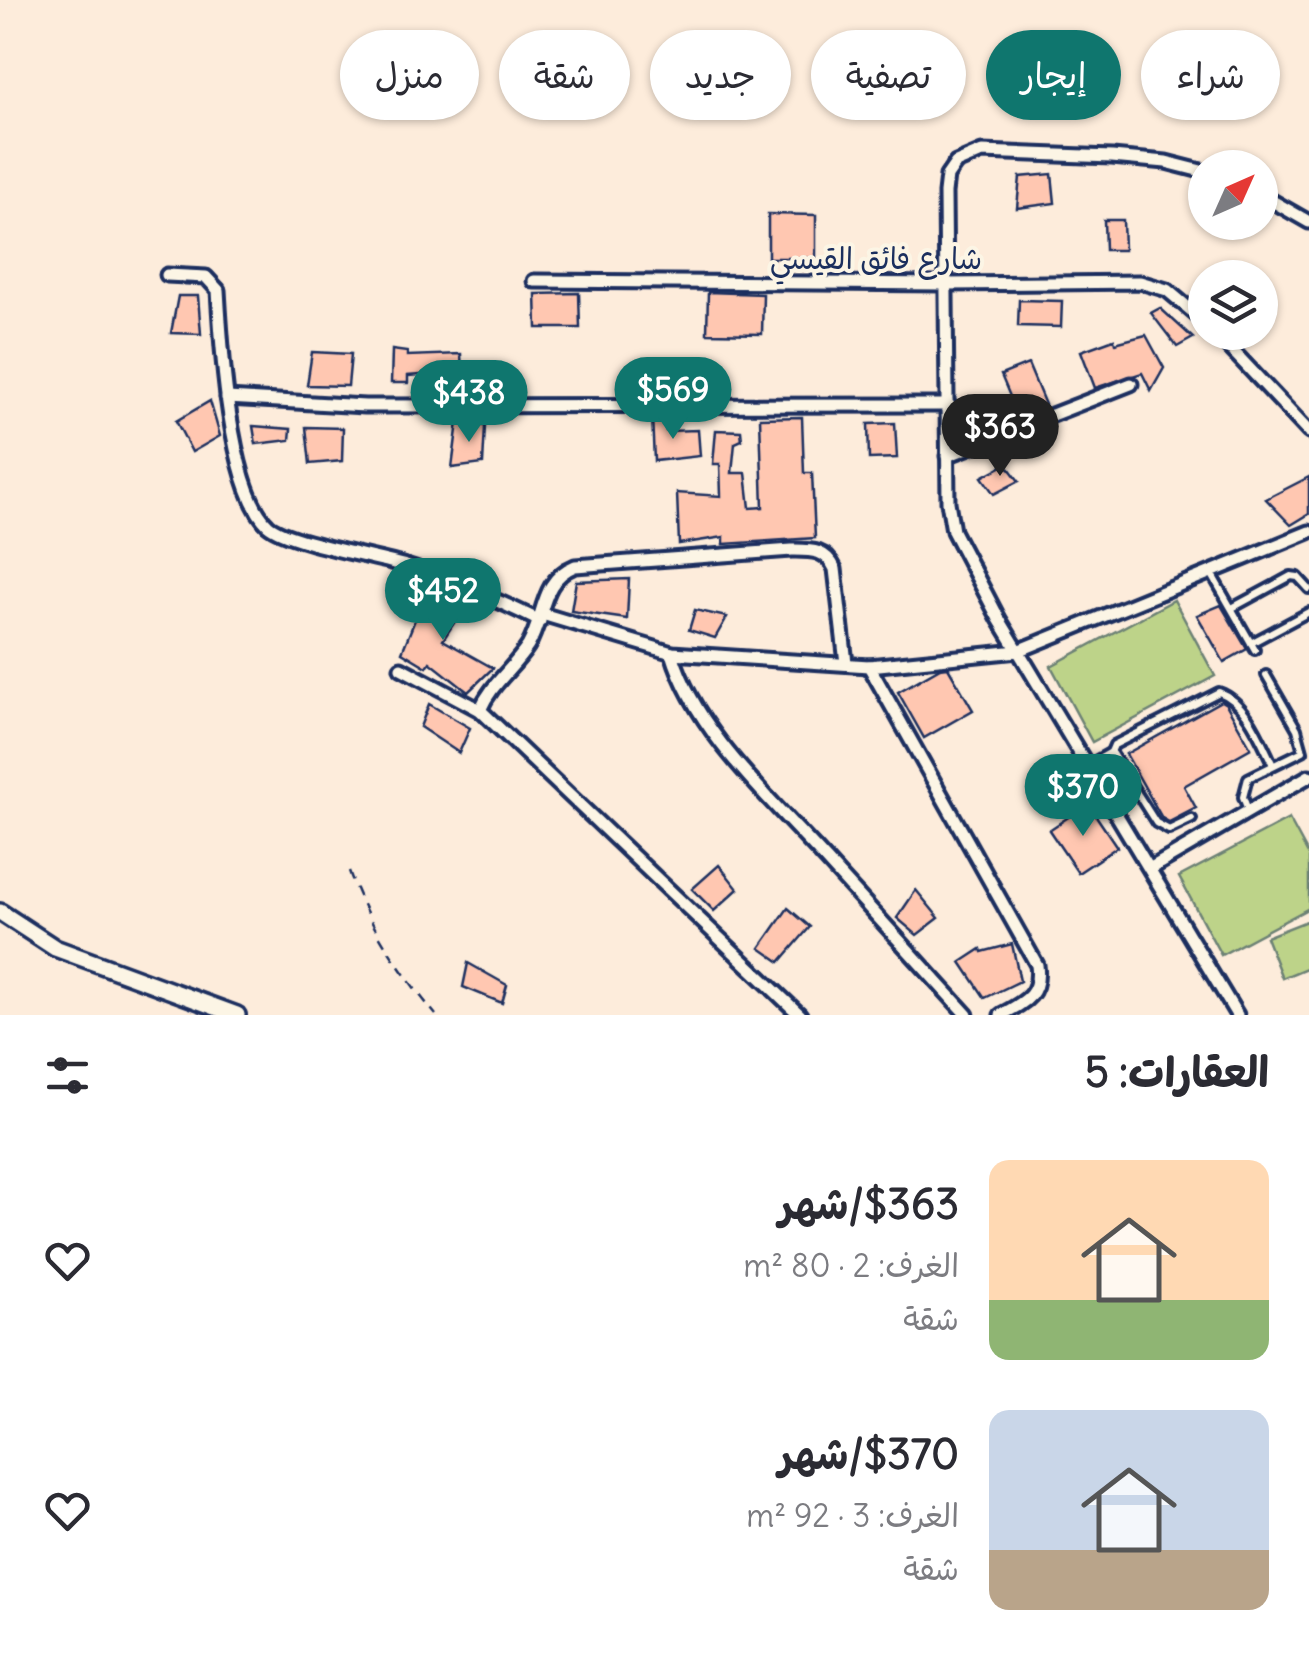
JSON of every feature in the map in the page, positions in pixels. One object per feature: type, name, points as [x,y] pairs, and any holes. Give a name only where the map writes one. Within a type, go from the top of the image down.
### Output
[{"type":"street","points":[[1188,168],[1112,157],[982,152],[956,163],[947,176],[948,502],[953,531],[1018,651],[1237,1015]]},
{"type":"street","points":[[1278,204],[1309,222]]},
{"type":"street","points":[[166,275],[206,278],[218,290],[222,367],[237,448],[255,506],[276,531],[408,567],[541,618],[672,653],[868,666],[1018,651],[1309,532]]},
{"type":"street","name":"شارع فائق القيسي","points":[[534,280],[1152,284],[1188,306]]},
{"type":"street","points":[[1232,350],[1309,432]]},
{"type":"street","points":[[947,456],[1132,384]]},
{"type":"street","points":[[227,398],[365,406],[949,406]]},
{"type":"street","points":[[480,710],[490,689],[521,654],[541,618],[546,593],[555,577],[575,566],[810,550],[826,554],[835,568],[846,663]]},
{"type":"street","points":[[672,653],[688,694],[716,734],[761,789],[967,1015]]},
{"type":"street","points":[[868,666],[1037,965],[1038,986],[1034,995],[1001,1015]]},
{"type":"street","points":[[401,668],[480,710],[800,1015]]},
{"type":"street","points":[[1151,868],[1309,776]]},
{"type":"street","points":[[3,916],[55,948],[237,1015]]},
{"type":"lane","points":[[1211,572],[1254,646],[1309,612]]},
{"type":"lane","points":[[1232,608],[1291,576],[1298,577],[1309,589]]},
{"type":"lane","points":[[1249,811],[1242,797],[1248,778],[1303,750],[1302,741],[1266,675]]},
{"type":"lane","points":[[1088,765],[1111,752],[1117,743],[1219,692],[1231,697],[1239,707],[1273,766]]},
{"type":"lane","points":[[1111,752],[1162,828],[1170,830],[1192,819]]},
{"type":"path","points":[[349,870],[386,948],[436,1015]]},
{"type":"green space","points":[[1174,600],[1215,676],[1092,742],[1051,666]]},
{"type":"green space","points":[[1289,819],[1309,856],[1309,908],[1221,955],[1179,877]]},
{"type":"green space","points":[[1309,920],[1309,967],[1282,978],[1266,937]]},
{"type":"building","points":[[1052,174],[1055,203],[1017,208],[1020,177]]},
{"type":"building","points":[[768,214],[816,215],[816,258],[768,258]]},
{"type":"building","points":[[1104,220],[1123,220],[1124,250],[1105,250]]},
{"type":"building","points":[[708,292],[763,294],[762,334],[707,333]]},
{"type":"building","points":[[579,293],[580,328],[537,328],[536,294]]},
{"type":"building","points":[[178,296],[198,296],[201,334],[171,333]]},
{"type":"building","points":[[1019,300],[1062,301],[1061,327],[1018,326]]},
{"type":"building","points":[[1160,308],[1188,333],[1188,341],[1177,347],[1151,313]]},
{"type":"building","points":[[1146,335],[1164,368],[1151,391],[1142,373],[1095,388],[1081,351],[1114,339],[1115,343]]},
{"type":"building","points":[[392,350],[407,352],[407,356],[461,354],[462,372],[408,376],[408,383],[391,383]]},
{"type":"building","points":[[312,352],[351,354],[348,386],[307,385]]},
{"type":"building","points":[[1028,364],[1046,407],[1019,418],[1001,375]]},
{"type":"building","points":[[210,401],[220,436],[192,452],[176,421]]},
{"type":"building","points":[[652,416],[664,416],[666,431],[698,430],[700,456],[654,461]]},
{"type":"building","points":[[802,417],[804,473],[812,473],[815,538],[724,544],[724,537],[679,544],[677,493],[721,496],[720,464],[713,464],[716,430],[741,431],[742,440],[735,443],[732,473],[746,473],[750,508],[763,507],[760,418]]},
{"type":"building","points":[[458,422],[485,426],[483,464],[452,468]]},
{"type":"building","points":[[895,423],[897,458],[869,459],[868,424]]},
{"type":"building","points":[[253,426],[291,429],[290,440],[256,444]]},
{"type":"building","points":[[306,427],[343,428],[342,461],[310,464]]},
{"type":"building","points":[[1006,464],[1019,481],[994,494],[982,477]]},
{"type":"building","points":[[1309,477],[1309,514],[1291,525],[1266,499]]},
{"type":"building","points":[[629,579],[627,619],[571,611],[576,581]]},
{"type":"building","points":[[434,590],[465,606],[443,640],[493,668],[468,692],[430,662],[427,667],[402,652],[416,617]]},
{"type":"building","points":[[1221,605],[1247,649],[1224,662],[1197,615]]},
{"type":"building","points":[[695,610],[727,617],[715,638],[689,630]]},
{"type":"building","points":[[948,667],[973,710],[924,738],[898,692]]},
{"type":"building","points":[[1221,701],[1251,748],[1184,786],[1196,808],[1169,822],[1162,818],[1126,754]]},
{"type":"building","points":[[429,704],[470,728],[459,753],[420,727]]},
{"type":"building","points":[[1088,804],[1117,847],[1078,873],[1049,830]]},
{"type":"building","points":[[719,865],[738,889],[714,911],[692,889]]},
{"type":"building","points":[[916,890],[939,918],[917,935],[897,918]]},
{"type":"building","points":[[788,908],[810,927],[780,962],[760,948]]},
{"type":"building","points":[[1012,944],[1020,981],[985,998],[961,962],[981,949],[982,952]]},
{"type":"building","points":[[468,963],[507,985],[502,1003],[463,987]]}]
